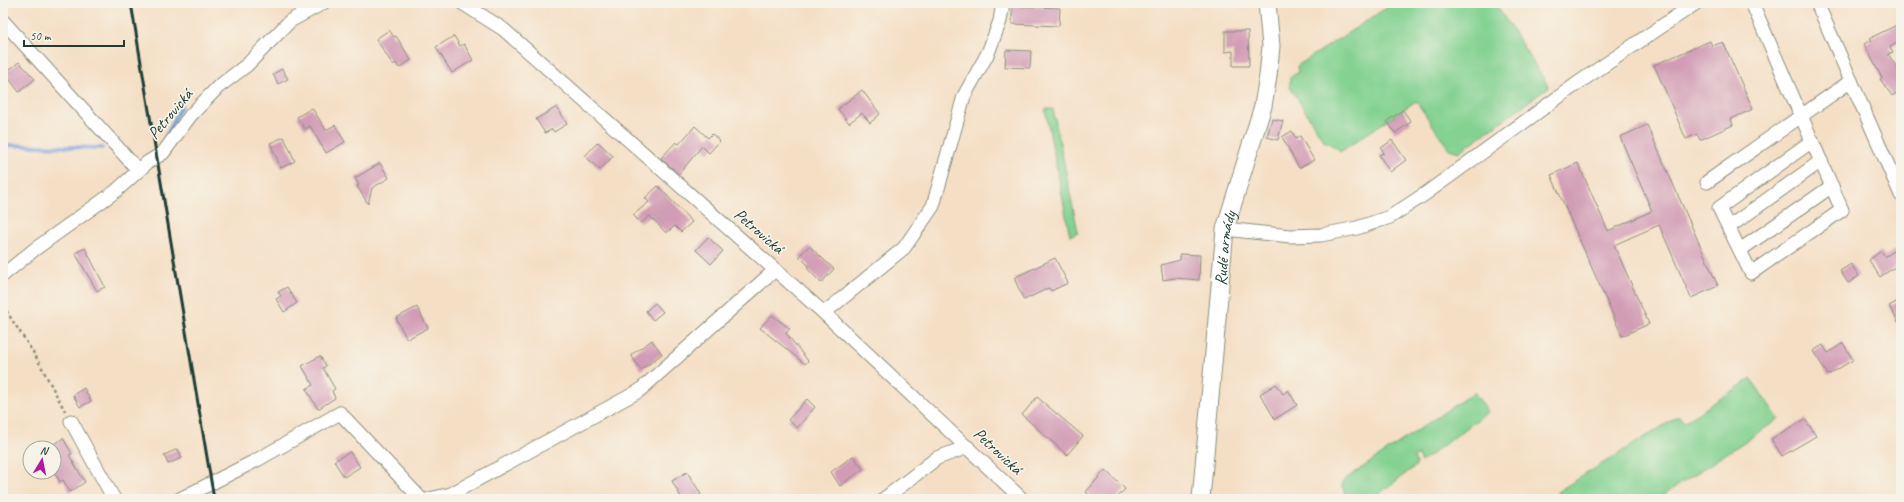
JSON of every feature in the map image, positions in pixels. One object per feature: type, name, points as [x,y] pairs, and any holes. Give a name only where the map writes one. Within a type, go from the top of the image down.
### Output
[{"type":"main road","name":"Rudé armády","points":[[1201,499],[1225,229],[1263,106],[1271,46],[1268,5]]},
{"type":"street","name":"Petrovická","points":[[3,275],[116,191],[138,170],[163,153],[203,101],[218,87],[247,65],[290,21],[323,3]]},
{"type":"street","name":"Petrovická","points":[[462,3],[503,29],[824,312],[1022,499]]},
{"type":"street","points":[[824,312],[904,248],[933,206],[964,96],[988,53],[1000,21],[1004,3]]},
{"type":"street","points":[[1225,229],[1290,236],[1321,236],[1357,228],[1390,216],[1425,194],[1578,83],[1696,3]]},
{"type":"street","points":[[1752,3],[1832,186],[1842,210],[1751,273],[1720,208],[1812,141]]},
{"type":"street","points":[[1817,3],[1901,195]]},
{"type":"street","points":[[3,21],[138,170]]},
{"type":"street","points":[[1707,182],[1851,81]]},
{"type":"street","points":[[1729,227],[1821,161]]},
{"type":"street","points":[[1740,250],[1832,186]]},
{"type":"street","points":[[429,499],[451,494],[639,391],[775,270]]},
{"type":"street","points":[[180,499],[264,456],[340,413],[421,499]]},
{"type":"street","points":[[71,421],[114,499]]},
{"type":"street","points":[[884,499],[937,458],[968,447]]},
{"type":"path","points":[[3,306],[35,354],[71,421]]},
{"type":"green space","points":[[1394,3],[1495,3],[1549,87],[1459,152],[1449,149],[1416,101],[1340,152],[1337,148],[1324,141],[1290,87],[1290,78],[1298,72],[1297,66]]},
{"type":"green space","points":[[1045,109],[1053,109],[1078,232],[1070,236]]},
{"type":"green space","points":[[1751,379],[1779,419],[1657,499],[1562,499],[1557,492],[1679,416],[1684,422]]},
{"type":"green space","points":[[1474,392],[1488,412],[1421,462],[1418,455],[1414,457],[1417,465],[1372,499],[1347,499],[1342,486],[1344,480]]},
{"type":"building","points":[[1012,6],[1060,8],[1059,26],[1012,24]]},
{"type":"building","points":[[1901,23],[1901,41],[1890,47],[1893,52],[1888,54],[1901,73],[1901,90],[1892,96],[1880,79],[1882,78],[1864,44],[1872,40],[1870,38]]},
{"type":"building","points":[[389,30],[394,37],[396,36],[411,60],[399,68],[396,63],[393,65],[376,39]]},
{"type":"building","points":[[1225,31],[1248,31],[1249,66],[1233,66],[1233,51],[1225,52]]},
{"type":"building","points":[[454,36],[460,46],[464,44],[473,60],[452,73],[436,47]]},
{"type":"building","points":[[1710,41],[1712,46],[1723,42],[1753,109],[1731,119],[1733,125],[1700,140],[1697,134],[1686,139],[1654,65]]},
{"type":"building","points":[[1006,50],[1031,51],[1030,68],[1005,67]]},
{"type":"building","points":[[19,62],[35,79],[19,92],[6,72]]},
{"type":"building","points":[[282,69],[288,79],[278,84],[273,74]]},
{"type":"building","points":[[862,90],[880,114],[870,123],[862,113],[849,123],[838,109]]},
{"type":"building","points":[[557,107],[567,124],[554,132],[552,129],[545,133],[536,119]]},
{"type":"building","points":[[312,108],[326,130],[335,125],[345,142],[326,153],[310,126],[305,129],[297,117]]},
{"type":"building","points":[[1403,110],[1411,122],[1395,133],[1387,121]]},
{"type":"building","points":[[1272,119],[1283,121],[1278,140],[1267,137]]},
{"type":"building","points":[[1647,125],[1718,286],[1691,298],[1659,225],[1614,245],[1649,324],[1622,336],[1551,175],[1578,163],[1608,231],[1652,211],[1620,137]]},
{"type":"building","points":[[695,126],[708,138],[712,134],[720,141],[709,153],[702,146],[679,174],[661,158],[676,142],[679,144]]},
{"type":"building","points":[[1292,131],[1296,139],[1300,136],[1314,160],[1299,168],[1282,137]]},
{"type":"building","points":[[284,137],[295,161],[281,168],[270,143]]},
{"type":"building","points":[[1392,140],[1406,160],[1390,172],[1379,155],[1384,153],[1381,148]]},
{"type":"building","points":[[598,142],[613,156],[600,170],[585,156]]},
{"type":"building","points":[[380,163],[389,178],[372,188],[368,204],[357,186],[359,185],[355,178]]},
{"type":"building","points":[[658,186],[692,222],[681,232],[675,226],[666,233],[650,216],[641,223],[633,215],[649,202],[645,198]]},
{"type":"building","points":[[708,237],[723,251],[711,264],[696,250]]},
{"type":"building","points":[[809,246],[834,269],[821,283],[807,268],[809,266],[799,256]]},
{"type":"building","points":[[1901,246],[1901,263],[1880,277],[1869,260],[1881,251],[1885,257]]},
{"type":"building","points":[[85,248],[105,287],[97,291],[75,253]]},
{"type":"building","points":[[1180,254],[1200,255],[1199,280],[1175,278],[1163,280],[1161,265],[1180,260]]},
{"type":"building","points":[[1055,258],[1068,283],[1051,291],[1049,288],[1024,300],[1014,278]]},
{"type":"building","points":[[1851,264],[1859,276],[1848,283],[1840,271]]},
{"type":"building","points":[[287,287],[297,303],[284,312],[276,299],[281,296],[278,292]]},
{"type":"building","points":[[1901,299],[1901,327],[1889,306]]},
{"type":"building","points":[[655,303],[663,312],[653,320],[646,311]]},
{"type":"building","points":[[417,307],[428,328],[407,339],[396,318]]},
{"type":"building","points":[[772,315],[790,329],[786,333],[808,361],[805,364],[760,328]]},
{"type":"building","points":[[652,340],[662,354],[641,370],[631,355]]},
{"type":"building","points":[[1843,343],[1853,360],[1828,375],[1813,351],[1823,345],[1828,353]]},
{"type":"building","points":[[320,356],[326,366],[323,368],[335,389],[332,391],[335,398],[318,409],[306,389],[313,385],[302,366]]},
{"type":"building","points":[[1276,384],[1283,394],[1288,390],[1297,405],[1275,419],[1260,394]]},
{"type":"building","points":[[84,388],[91,401],[80,407],[73,395]]},
{"type":"building","points":[[1037,397],[1083,436],[1067,455],[1022,415]]},
{"type":"building","points":[[807,399],[815,407],[797,428],[788,420]]},
{"type":"building","points":[[1805,419],[1816,436],[1782,456],[1771,439]]},
{"type":"building","points":[[63,438],[72,454],[69,455],[85,482],[70,492],[63,480],[60,482],[59,480],[62,480],[62,440],[60,440]]},
{"type":"building","points":[[178,449],[182,458],[168,464],[164,455]]},
{"type":"building","points":[[350,452],[360,467],[344,477],[334,461]]},
{"type":"building","points":[[853,456],[863,469],[840,486],[831,472]]},
{"type":"building","points":[[1105,470],[1125,489],[1116,499],[1093,499],[1086,492]]},
{"type":"building","points":[[687,472],[701,494],[694,499],[682,499],[672,481]]},
{"type":"waterway","points":[[163,143],[181,106]]},
{"type":"waterway","points":[[3,145],[102,148]]},
{"type":"railway","points":[[131,3],[214,499]]}]
